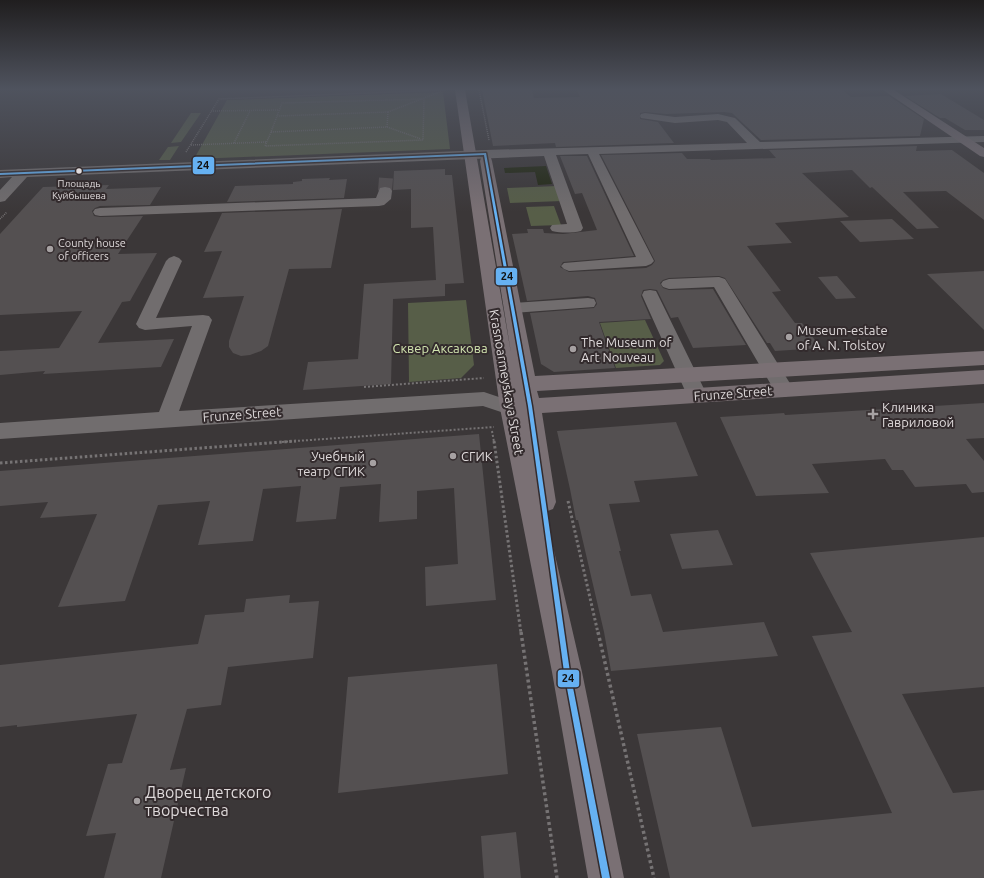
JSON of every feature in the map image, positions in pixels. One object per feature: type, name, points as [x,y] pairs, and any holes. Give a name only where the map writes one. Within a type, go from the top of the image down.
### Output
[{"type":"main road","name":"Krasnoarmeyskaya Street","points":[[473,131],[479,151],[513,308],[518,396],[516,435],[567,672]]},
{"type":"main road","points":[[949,131],[984,153]]},
{"type":"main road","name":"Krasnoarmeyskaya Street","points":[[479,151],[518,396],[567,672],[606,878]]},
{"type":"main road","name":"Frunze Street","points":[[518,396],[687,375],[984,358]]},
{"type":"main road","name":"Frunze Street","points":[[518,396],[697,395],[984,377]]},
{"type":"street","points":[[742,131],[757,146]]},
{"type":"street","points":[[0,174],[388,158],[479,151],[592,151],[982,139]]},
{"type":"street","points":[[569,266],[646,262],[592,151]]},
{"type":"street","points":[[549,152],[576,228],[557,228]]},
{"type":"street","points":[[387,172],[388,158]]},
{"type":"street","points":[[0,198],[23,173]]},
{"type":"street","points":[[100,212],[379,202],[384,199],[385,191]]},
{"type":"street","points":[[166,419],[203,320],[145,324],[174,261]]},
{"type":"street","points":[[669,284],[719,282],[784,390]]},
{"type":"street","points":[[650,295],[697,395]]},
{"type":"street","points":[[513,308],[588,303]]},
{"type":"street","name":"Frunze Street","points":[[0,431],[518,396]]},
{"type":"path","points":[[184,156],[199,131]]},
{"type":"path","points":[[234,143],[240,131]]},
{"type":"path","points":[[294,131],[270,132],[265,146],[423,140]]},
{"type":"path","points":[[398,131],[423,140]]},
{"type":"path","points":[[423,131],[423,140]]},
{"type":"path","points":[[190,145],[266,142]]},
{"type":"path","points":[[483,371],[484,399],[491,428],[557,878]]},
{"type":"path","points":[[0,463],[496,427],[499,429],[500,436],[516,435]]},
{"type":"path","points":[[566,494],[654,878]]},
{"type":"green space","points":[[179,131],[189,131],[181,142],[171,143]]},
{"type":"green space","points":[[210,131],[448,131],[450,149],[194,159]]},
{"type":"green space","points":[[179,146],[170,160],[159,160],[168,147]]},
{"type":"green space","points":[[557,186],[562,201],[510,203],[507,188]]},
{"type":"green space","points":[[554,206],[561,225],[531,226],[526,207]]},
{"type":"green space","name":"Сквер Аксакова","points":[[466,300],[474,365],[461,378],[409,382],[408,303]]},
{"type":"green space","points":[[645,320],[664,361],[660,365],[616,368],[600,323]]},
{"type":"shaded area","points":[[546,166],[552,184],[538,185],[535,172],[505,173],[504,168]]},
{"type":"building","points":[[490,131],[665,131],[674,143],[556,147],[555,143],[493,146]]},
{"type":"building","points":[[751,131],[921,131],[920,136],[761,140]]},
{"type":"building","points":[[917,146],[916,151],[952,150],[984,173],[984,220],[946,191],[903,192],[939,228],[917,229],[872,187],[870,188],[852,170],[802,173],[849,217],[775,223],[792,243],[747,246],[781,291],[772,292],[795,323],[802,323],[821,348],[775,351],[770,343],[767,343],[725,278],[719,276],[669,278],[660,283],[663,288],[669,290],[713,289],[746,345],[693,348],[678,317],[671,318],[657,290],[650,289],[643,290],[641,296],[651,319],[599,322],[615,368],[554,372],[541,364],[530,313],[594,308],[597,304],[595,298],[588,296],[527,301],[512,234],[528,233],[527,229],[543,229],[544,233],[563,234],[597,230],[582,193],[575,194],[560,156],[587,156],[634,256],[563,262],[560,267],[569,272],[646,268],[652,265],[655,261],[601,155],[682,153],[687,159],[711,160],[776,158],[769,150]]},
{"type":"building","points":[[445,169],[445,175],[452,175],[464,283],[445,284],[445,296],[393,299],[391,384],[303,390],[308,362],[358,359],[364,284],[436,280],[433,227],[411,228],[411,189],[393,190],[394,171]]},
{"type":"building","points":[[330,178],[329,180],[347,179],[344,198],[227,202],[235,186],[293,184],[293,182],[302,181],[302,179]]},
{"type":"building","points":[[109,185],[106,189],[161,187],[150,205],[100,206],[92,211],[94,216],[100,217],[143,216],[118,254],[157,253],[130,301],[122,302],[98,343],[174,339],[161,367],[43,374],[45,371],[0,375],[0,351],[59,348],[82,311],[0,315],[0,234],[43,187]]},
{"type":"building","points":[[342,209],[331,268],[289,269],[268,346],[261,351],[250,355],[241,356],[233,353],[229,347],[229,341],[244,296],[203,298],[222,251],[204,252],[222,213]]},
{"type":"building","points":[[892,219],[914,239],[860,242],[840,221]]},
{"type":"building","points":[[984,271],[984,330],[927,274]]},
{"type":"building","points":[[837,276],[856,298],[836,299],[818,277]]},
{"type":"building","points":[[984,403],[984,438],[966,439],[984,461],[984,492],[972,493],[966,484],[915,487],[903,470],[892,470],[885,459],[812,464],[829,493],[756,496],[720,417],[784,413],[785,415]]},
{"type":"building","points":[[676,422],[698,476],[634,481],[640,502],[609,504],[621,551],[619,551],[631,596],[651,594],[663,632],[764,622],[778,656],[611,671],[604,632],[578,520],[576,520],[557,431]]},
{"type":"building","points":[[479,434],[496,600],[426,606],[425,567],[458,564],[454,488],[417,491],[417,519],[379,522],[381,484],[340,487],[336,519],[296,522],[301,486],[263,489],[253,541],[198,545],[210,501],[158,505],[125,601],[58,607],[97,514],[40,518],[48,502],[0,506],[0,471]]},
{"type":"building","points":[[718,530],[733,565],[682,569],[670,534]]},
{"type":"building","points":[[984,537],[984,687],[902,694],[953,793],[984,790],[984,878],[670,878],[637,734],[721,727],[752,827],[892,813],[812,636],[852,632],[810,553]]},
{"type":"building","points":[[290,595],[289,603],[319,601],[313,658],[228,667],[221,705],[187,709],[170,770],[186,768],[161,878],[104,878],[116,833],[86,836],[108,764],[122,763],[137,714],[17,727],[17,725],[0,727],[0,665],[198,644],[205,615],[244,612],[246,599]]},
{"type":"building","points":[[497,664],[508,774],[338,793],[348,677]]},
{"type":"building","points":[[516,832],[521,878],[484,878],[481,836]]},
{"type":"tunnel","points":[[385,191],[386,178]]},
{"type":"transit line","name":"24","points":[[0,174],[485,154],[530,406],[567,672],[606,878]]},
{"type":"place","name":"Площадь Куйбышева","points":[[79,171]]},
{"type":"place","name":"County house of officers","points":[[50,249]]},
{"type":"place","name":"Museum-estate of A. N. Tolstoy","points":[[789,337]]},
{"type":"place","name":"The Museum of Art Nouveau","points":[[573,349]]},
{"type":"place","name":"Клиника Гавриловой","points":[[873,414]]},
{"type":"place","name":"СГИК","points":[[453,456]]},
{"type":"place","name":"Учебный театр СГИК","points":[[373,463]]},
{"type":"place","name":"Дворец детского творчества","points":[[137,801]]}]
